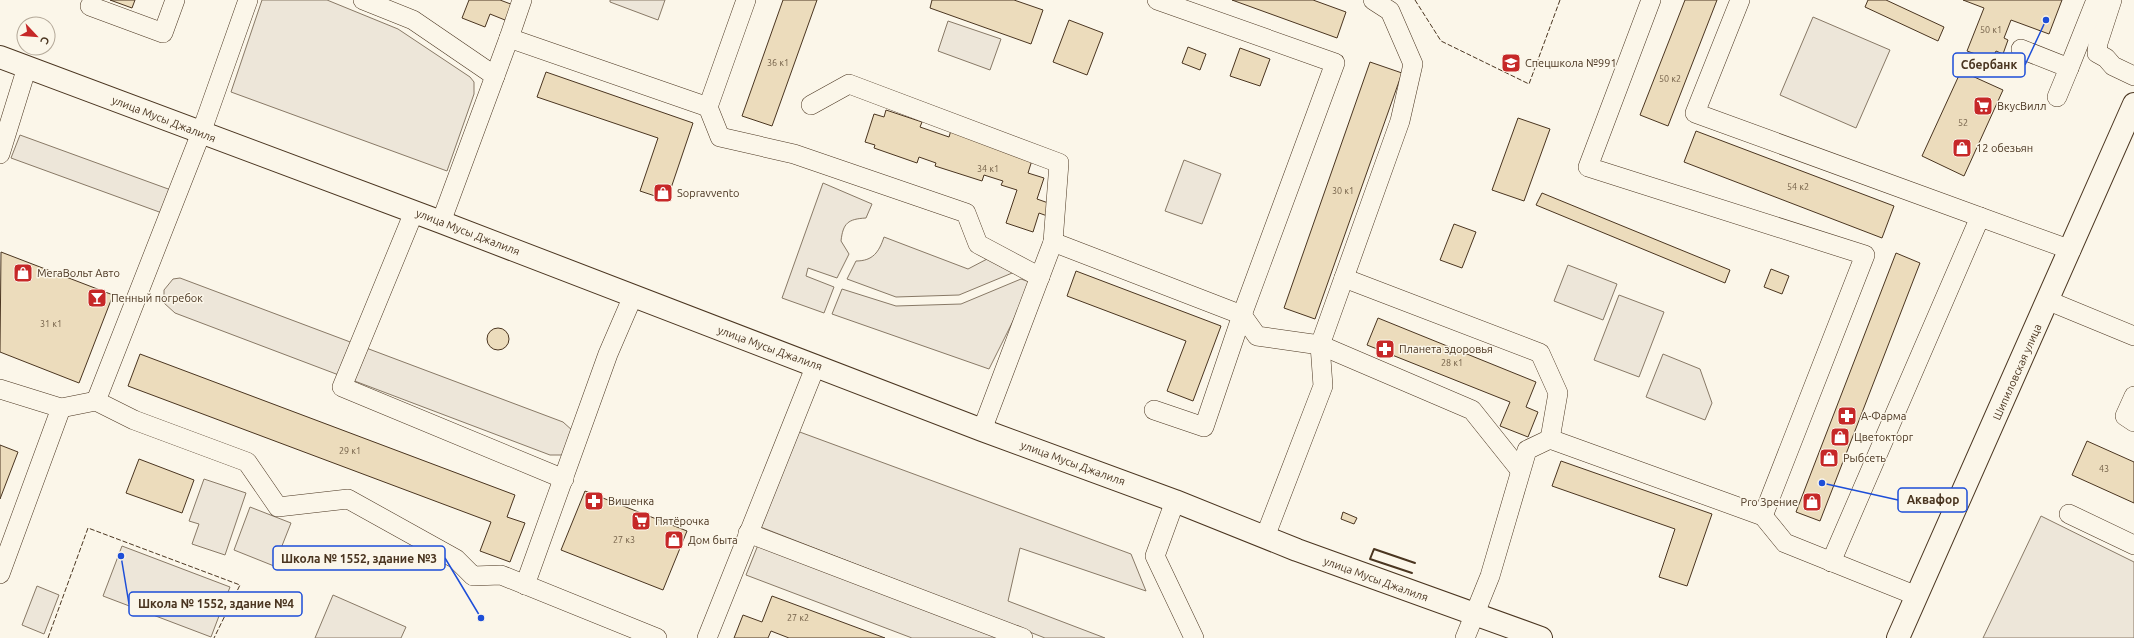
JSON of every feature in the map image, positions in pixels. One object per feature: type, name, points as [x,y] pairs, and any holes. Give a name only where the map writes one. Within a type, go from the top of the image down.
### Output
[{"type":"main road","name":"улица Мусы Джалиля","points":[[0,57],[441,222],[982,430],[1175,501],[1265,537],[1475,616],[1540,638]]},
{"type":"main road","name":"Шипиловская улица","points":[[1898,638],[2049,301],[2134,104]]},
{"type":"street","points":[[90,6],[163,33],[175,0]]},
{"type":"street","points":[[96,401],[201,133],[248,0]]},
{"type":"street","points":[[363,0],[413,20],[495,76]]},
{"type":"street","points":[[441,222],[510,38],[522,0]]},
{"type":"street","points":[[746,0],[708,107],[720,137],[794,154],[966,213],[978,244],[1040,277]]},
{"type":"street","points":[[1154,410],[1204,427],[1242,314],[1335,63],[1157,0]]},
{"type":"street","points":[[1265,537],[1323,386],[1320,345],[1400,121],[1412,64],[1390,11],[1373,0]]},
{"type":"street","points":[[1651,0],[1588,167],[1865,255],[1763,516]]},
{"type":"street","points":[[1740,0],[1696,113],[2071,250]]},
{"type":"street","points":[[2056,97],[2096,0]]},
{"type":"street","points":[[2112,0],[2098,43],[2097,52],[2106,58],[2113,66],[2134,76]]},
{"type":"street","points":[[510,38],[708,107]]},
{"type":"street","points":[[2021,49],[2069,68]]},
{"type":"street","points":[[0,154],[27,67]]},
{"type":"street","points":[[811,105],[849,84],[1058,163],[1053,242],[982,430]]},
{"type":"street","points":[[414,212],[342,387],[564,479]]},
{"type":"street","points":[[1832,562],[1980,217]]},
{"type":"street","points":[[1053,242],[1242,314],[1257,336],[1320,345],[1472,410],[1520,470]]},
{"type":"street","points":[[1344,278],[1540,353],[1558,393],[1550,439]]},
{"type":"street","points":[[525,585],[608,354],[633,296]]},
{"type":"street","points":[[2049,301],[2134,336]]},
{"type":"street","points":[[707,638],[816,365]]},
{"type":"street","points":[[0,389],[61,408],[96,401],[134,420],[247,462],[278,507],[348,499],[456,559],[473,576],[501,575],[657,638]]},
{"type":"street","points":[[2134,396],[2124,416],[2134,422]]},
{"type":"street","points":[[0,574],[61,408]]},
{"type":"street","points":[[1465,638],[1490,576],[1520,470],[1528,450],[1550,439],[1763,516],[1785,543],[1917,596]]},
{"type":"street","points":[[1175,501],[1154,556],[1194,638]]},
{"type":"street","points":[[2069,514],[2134,545]]},
{"type":"street","points":[[748,533],[1023,638]]},
{"type":"shaded area","points":[[262,0],[327,0],[398,29],[470,77],[474,82],[474,94],[447,171],[231,92]]},
{"type":"shaded area","points":[[610,0],[665,0],[658,20],[610,2]]},
{"type":"shaded area","points":[[1813,17],[1890,50],[1856,128],[1780,95]]},
{"type":"shaded area","points":[[948,21],[1001,39],[990,70],[938,51]]},
{"type":"shaded area","points":[[20,135],[171,190],[162,213],[11,158]]},
{"type":"shaded area","points":[[1184,160],[1221,174],[1202,224],[1165,211]]},
{"type":"shaded area","points":[[823,183],[872,204],[866,218],[851,221],[843,230],[841,241],[849,254],[837,278],[808,268],[806,276],[834,287],[824,313],[782,298]]},
{"type":"shaded area","points":[[884,237],[968,269],[989,258],[1017,271],[959,295],[896,297],[847,279],[856,261],[862,261],[874,255],[880,247]]},
{"type":"shaded area","points":[[1568,265],[1617,284],[1603,320],[1554,301]]},
{"type":"shaded area","points":[[180,278],[563,422],[573,431],[564,455],[550,455],[175,313],[164,303],[164,290],[173,279]]},
{"type":"shaded area","points":[[1021,279],[1032,283],[989,369],[832,314],[842,289],[896,306],[961,304]]},
{"type":"shaded area","points":[[1619,295],[1664,312],[1639,377],[1594,360]]},
{"type":"shaded area","points":[[1663,354],[1700,369],[1712,403],[1705,420],[1646,397]]},
{"type":"shaded area","points":[[797,431],[1131,554],[1146,591],[1020,548],[1008,601],[1105,638],[1045,638],[758,526]]},
{"type":"shaded area","points":[[204,479],[246,493],[225,555],[192,544],[199,524],[189,521]]},
{"type":"shaded area","points":[[250,507],[291,523],[274,566],[234,550]]},
{"type":"shaded area","points":[[2041,516],[2134,562],[2134,638],[1983,638]]},
{"type":"shaded area","points":[[758,545],[1004,638],[912,638],[746,575]]},
{"type":"shaded area","points":[[122,546],[230,587],[211,637],[103,596]]},
{"type":"shaded area","points":[[37,586],[59,595],[44,634],[22,625]]},
{"type":"shaded area","points":[[333,595],[406,627],[401,638],[315,638]]},
{"type":"building","points":[[110,0],[135,0],[132,8]]},
{"type":"building","points":[[469,0],[500,0],[516,6],[510,22],[490,14],[485,27],[462,18]]},
{"type":"building","points":[[783,0],[817,0],[772,126],[742,116]]},
{"type":"building","points":[[932,0],[1014,0],[1043,10],[1031,44],[930,8]]},
{"type":"building","points":[[1232,0],[1313,0],[1346,12],[1337,38]]},
{"type":"building","points":[[1685,0],[1717,0],[1668,126],[1640,115]]},
{"type":"building","points":[[1868,0],[1886,0],[1944,27],[1938,41],[1865,7]]},
{"type":"building","points":[[1963,0],[2062,0],[2049,34],[2011,20],[2004,38],[2008,40],[2003,54],[1996,51],[1992,60],[1967,51],[1984,8]]},
{"type":"building","points":[[1069,20],[1103,33],[1087,75],[1053,62]]},
{"type":"building","points":[[1188,47],[1206,54],[1200,70],[1182,63]]},
{"type":"building","points":[[1240,48],[1270,59],[1260,86],[1230,76]]},
{"type":"building","points":[[1370,62],[1402,73],[1315,319],[1284,308]]},
{"type":"building","points":[[1961,71],[2003,90],[1964,176],[1922,156]]},
{"type":"building","points":[[546,72],[693,123],[667,200],[640,191],[658,138],[537,97]]},
{"type":"building","points":[[886,110],[922,122],[920,127],[949,137],[952,127],[1033,157],[1028,173],[1044,178],[1037,199],[1054,205],[1050,217],[1039,213],[1033,232],[1006,223],[1017,190],[1001,185],[1003,181],[984,175],[982,181],[935,166],[936,163],[919,157],[917,163],[874,148],[875,145],[865,142],[874,114],[884,117]]},
{"type":"building","points":[[1518,118],[1550,129],[1524,201],[1492,190]]},
{"type":"building","points":[[1696,131],[1894,206],[1882,238],[1684,162]]},
{"type":"building","points":[[1542,193],[1730,270],[1725,283],[1536,205]]},
{"type":"building","points":[[1454,224],[1476,232],[1462,268],[1440,260]]},
{"type":"building","points":[[1,252],[113,295],[79,383],[0,352]]},
{"type":"building","points":[[1896,253],[1920,263],[1820,521],[1796,512]]},
{"type":"building","points":[[1771,269],[1789,276],[1782,294],[1764,287]]},
{"type":"building","points":[[1076,271],[1221,326],[1193,401],[1167,391],[1186,341],[1067,296]]},
{"type":"building","points":[[1378,318],[1536,382],[1526,407],[1538,412],[1528,437],[1500,426],[1510,402],[1367,345]]},
{"type":"building","points":[[498,328],[506,331],[509,339],[506,347],[498,350],[490,347],[487,339],[490,331]]},
{"type":"building","points":[[140,354],[515,495],[507,517],[525,523],[510,562],[480,551],[491,522],[128,386]]},
{"type":"building","points":[[2087,441],[2134,462],[2134,503],[2072,475]]},
{"type":"building","points":[[0,445],[18,452],[0,499]]},
{"type":"building","points":[[139,459],[194,480],[182,513],[126,493]]},
{"type":"building","points":[[1561,461],[1712,514],[1687,586],[1659,577],[1675,529],[1552,486]]},
{"type":"building","points":[[585,491],[687,531],[663,590],[561,550]]},
{"type":"building","points":[[1343,512],[1357,518],[1354,524],[1341,519]]},
{"type":"building","points":[[772,596],[885,638],[789,638],[771,631],[768,638],[734,638],[743,615],[762,622]]},
{"type":"fence","points":[[1415,0],[1441,41],[1529,84],[1560,0]]},
{"type":"fence","points":[[48,638],[88,528],[240,585],[214,638]]},
{"type":"wall","points":[[1412,573],[1370,559],[1374,549],[1415,563]]},
{"type":"place","name":"Сбербанк","points":[[2046,20]]},
{"type":"place","name":"Спецшкола №991","points":[[1511,63]]},
{"type":"place","name":"ВкусВилл","points":[[1983,106]]},
{"type":"place","name":"12 обезьян","points":[[1962,148]]},
{"type":"place","name":"Sopravvento","points":[[663,193]]},
{"type":"place","name":"МегаВольт Авто","points":[[23,273]]},
{"type":"place","name":"Пенный погребок","points":[[97,298]]},
{"type":"place","name":"Планета здоровья","points":[[1385,349]]},
{"type":"place","name":"А-Фарма","points":[[1847,416]]},
{"type":"place","name":"Цветокторг","points":[[1840,437]]},
{"type":"place","name":"Рыбсеть","points":[[1829,458]]},
{"type":"place","name":"Аквафор","points":[[1822,483]]},
{"type":"place","name":"Вишенка","points":[[594,501]]},
{"type":"place","name":"Pro Зрение","points":[[1812,502]]},
{"type":"place","name":"Пятёрочка","points":[[641,521]]},
{"type":"place","name":"Дом быта","points":[[674,540]]},
{"type":"place","name":"Школа № 1552, здание №4","points":[[121,556]]},
{"type":"place","name":"Школа № 1552, здание №3","points":[[481,618]]}]
